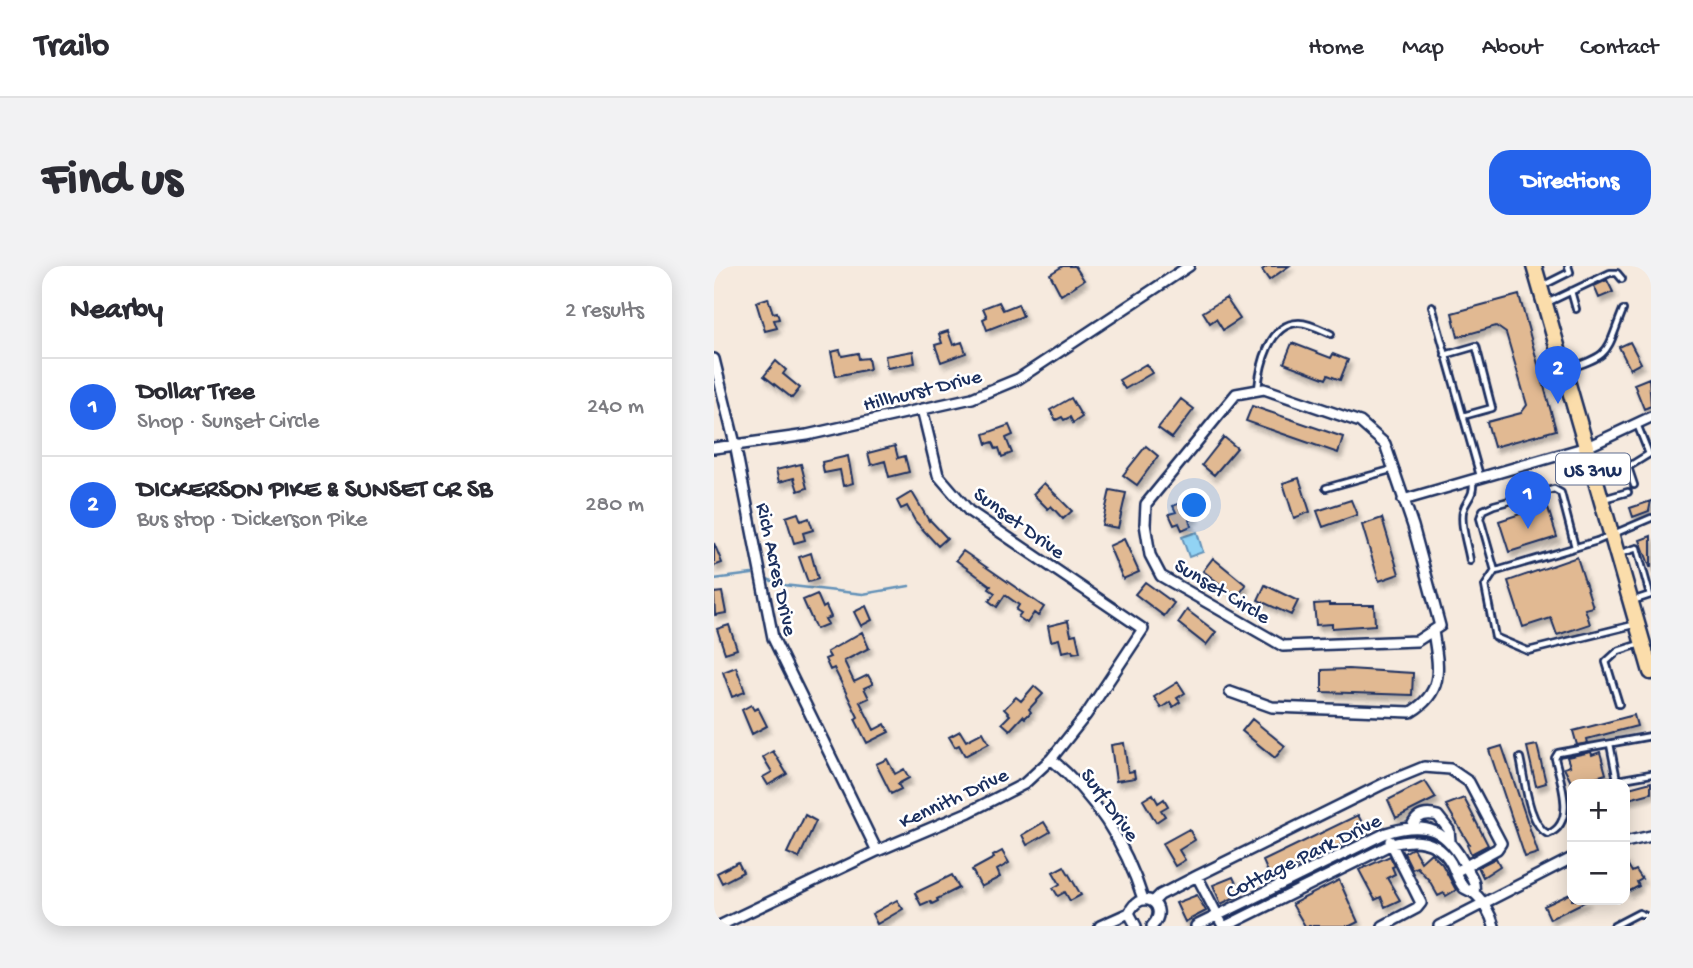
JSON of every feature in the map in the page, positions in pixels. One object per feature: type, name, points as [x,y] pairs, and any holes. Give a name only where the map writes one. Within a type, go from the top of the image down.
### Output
[{"type":"main road","name":"US 31W","points":[[1534,266],[1650,664]]},
{"type":"street","name":"Hillhurst Drive","points":[[714,448],[807,435],[972,398],[1018,379],[1189,266]]},
{"type":"street","name":"Rich Acres Drive","points":[[714,359],[736,444],[756,561],[773,638],[877,851]]},
{"type":"street","points":[[1230,692],[1272,707],[1410,712],[1419,707],[1429,695],[1439,673],[1433,631],[1440,626],[1413,526],[1385,444],[1360,422],[1264,389],[1258,390]]},
{"type":"street","name":"Sunset Circle","points":[[1258,390],[1236,394],[1146,505],[1145,524],[1150,555],[1161,576],[1283,646],[1416,641],[1433,631]]},
{"type":"street","name":"Sunset Drive","points":[[922,409],[938,475],[969,511],[1143,628]]},
{"type":"street","points":[[1403,500],[1587,447],[1651,417]]},
{"type":"street","name":"Kennith Drive","points":[[719,926],[877,851],[969,812],[1024,783],[1051,759],[1086,715],[1143,628]]},
{"type":"street","name":"Surf Drive","points":[[1051,759],[1110,825],[1148,901],[1158,915],[1152,926]]},
{"type":"street","points":[[1100,926],[1129,913],[1135,903],[1148,901],[1424,767],[1438,767],[1460,774],[1469,782],[1502,844],[1455,872]]},
{"type":"street","points":[[1412,826],[1421,815],[1438,816],[1449,830],[1450,841]]},
{"type":"street","name":"Cottage Park Drive","points":[[1196,926],[1386,833],[1412,826],[1436,832],[1450,841],[1461,855],[1475,886],[1474,893]]},
{"type":"street","points":[[1382,926],[1417,908],[1421,903],[1386,833]]},
{"type":"street","points":[[1630,841],[1651,836]]},
{"type":"street","name":"Cottage Park Drive","points":[[1224,926],[1392,845],[1409,840],[1433,845],[1449,860],[1467,891],[1474,893],[1488,910],[1494,926]]},
{"type":"street","points":[[1439,926],[1567,860]]},
{"type":"street","points":[[1197,876],[1224,926]]},
{"type":"street","points":[[1129,913],[1136,926]]},
{"type":"lane","points":[[1540,287],[1570,272],[1568,266]]},
{"type":"lane","points":[[1545,304],[1610,273],[1617,273],[1622,279]]},
{"type":"lane","points":[[1571,291],[1576,310]]},
{"type":"lane","points":[[1432,306],[1463,416],[1477,478],[1463,510],[1470,561]]},
{"type":"lane","points":[[1564,371],[1606,352],[1623,310]]},
{"type":"lane","points":[[1258,390],[1266,351],[1276,335],[1286,326],[1305,324],[1331,334]]},
{"type":"lane","points":[[1446,355],[1476,346],[1492,408],[1463,416]]},
{"type":"lane","points":[[1634,485],[1628,467],[1649,454],[1637,423]]},
{"type":"lane","points":[[1326,488],[1395,469]]},
{"type":"lane","points":[[1495,571],[1480,518],[1483,510],[1494,505],[1554,489],[1561,493],[1576,547]]},
{"type":"lane","points":[[1602,499],[1628,492]]},
{"type":"lane","points":[[1637,624],[1528,651],[1495,637],[1485,586],[1495,571],[1612,536],[1651,518]]},
{"type":"lane","points":[[1618,554],[1637,548],[1650,595],[1631,601]]},
{"type":"lane","points":[[1619,704],[1606,662],[1618,651],[1643,643]]},
{"type":"lane","points":[[1520,758],[1533,818],[1540,831],[1548,834],[1554,832],[1563,821],[1564,800],[1555,758],[1559,753],[1651,736]]},
{"type":"lane","points":[[1610,744],[1617,779]]},
{"type":"lane","points":[[1623,779],[1651,774]]},
{"type":"lane","points":[[1562,790],[1567,790]]},
{"type":"lane","points":[[1614,926],[1639,913],[1646,916],[1650,926]]},
{"type":"water","points":[[1197,532],[1203,552],[1189,557],[1182,537]]},
{"type":"building","points":[[1063,266],[1075,266],[1084,280],[1061,295],[1050,274]]},
{"type":"building","points":[[1267,266],[1289,266],[1269,280],[1262,270]]},
{"type":"building","points":[[1607,280],[1613,292],[1599,298],[1594,286]]},
{"type":"building","points":[[1519,295],[1556,430],[1494,447],[1487,422],[1521,413],[1527,405],[1506,333],[1496,326],[1458,337],[1452,313]]},
{"type":"building","points":[[768,298],[773,313],[777,312],[779,319],[774,320],[777,328],[765,331],[756,302]]},
{"type":"building","points":[[1226,298],[1240,319],[1223,330],[1216,319],[1210,323],[1203,312]]},
{"type":"building","points":[[999,302],[1003,310],[1018,304],[1023,316],[987,330],[983,319],[987,317],[983,308]]},
{"type":"building","points":[[948,331],[953,345],[962,342],[966,353],[941,362],[935,345],[942,343],[939,334]]},
{"type":"building","points":[[1630,342],[1641,363],[1630,369],[1619,347]]},
{"type":"building","points":[[1292,343],[1331,358],[1333,354],[1348,360],[1340,380],[1328,375],[1326,379],[1284,363]]},
{"type":"building","points":[[840,350],[842,356],[858,353],[859,359],[868,358],[870,369],[836,376],[831,352]]},
{"type":"building","points":[[913,351],[915,363],[887,368],[885,356]]},
{"type":"building","points":[[776,361],[786,370],[783,374],[800,388],[792,398],[764,376]]},
{"type":"building","points":[[1146,364],[1152,373],[1125,389],[1119,380]]},
{"type":"building","points":[[1649,378],[1651,406],[1644,409],[1634,384]]},
{"type":"building","points":[[1071,398],[1082,417],[1073,423],[1070,417],[1056,420],[1050,410]]},
{"type":"building","points":[[1181,399],[1194,409],[1172,438],[1158,428]]},
{"type":"building","points":[[1252,406],[1343,437],[1338,453],[1246,421]]},
{"type":"building","points":[[1009,425],[1013,435],[1006,438],[1012,453],[1002,457],[993,442],[987,444],[984,434]]},
{"type":"building","points":[[1224,437],[1237,448],[1214,475],[1202,465]]},
{"type":"building","points":[[895,446],[898,458],[905,456],[909,472],[889,477],[885,461],[871,465],[868,453]]},
{"type":"building","points":[[1146,446],[1158,456],[1137,485],[1123,475]]},
{"type":"building","points":[[848,456],[853,483],[843,486],[840,470],[824,473],[822,462]]},
{"type":"building","points":[[801,464],[807,488],[798,491],[794,478],[779,482],[776,470]]},
{"type":"building","points":[[1299,478],[1310,512],[1294,518],[1283,483]]},
{"type":"building","points":[[1044,483],[1072,511],[1063,519],[1051,506],[1048,509],[1033,494]]},
{"type":"building","points":[[1110,490],[1126,493],[1118,528],[1102,525]]},
{"type":"building","points":[[912,492],[929,521],[947,538],[938,546],[915,521],[907,506],[901,509],[897,501]]},
{"type":"building","points":[[1351,500],[1357,515],[1323,527],[1317,511]]},
{"type":"building","points":[[1651,501],[1649,511],[1633,517],[1630,508]]},
{"type":"building","points":[[1182,502],[1185,508],[1190,506],[1195,517],[1189,520],[1191,526],[1182,530],[1179,523],[1174,525],[1169,514],[1176,512],[1173,506]]},
{"type":"building","points":[[1547,505],[1557,537],[1509,552],[1499,521]]},
{"type":"building","points":[[798,513],[801,521],[809,518],[813,530],[803,533],[805,540],[794,543],[786,517]]},
{"type":"building","points":[[1382,518],[1399,574],[1379,581],[1362,525]]},
{"type":"building","points":[[1651,536],[1651,567],[1650,567],[1640,540]]},
{"type":"building","points":[[1124,539],[1139,572],[1123,579],[1109,546]]},
{"type":"building","points":[[714,543],[722,563],[714,566]]},
{"type":"building","points":[[963,551],[1044,607],[1038,616],[1034,613],[1027,623],[1018,617],[1021,613],[1016,610],[1019,605],[1005,595],[997,607],[989,601],[995,593],[989,589],[991,586],[956,560]]},
{"type":"building","points":[[811,553],[818,579],[808,582],[799,557]]},
{"type":"building","points":[[1577,557],[1593,607],[1585,609],[1590,624],[1557,635],[1551,618],[1523,627],[1508,581]]},
{"type":"building","points":[[1213,558],[1246,585],[1237,597],[1203,571]]},
{"type":"building","points":[[1145,582],[1174,603],[1164,616],[1135,594]]},
{"type":"building","points":[[1265,585],[1298,601],[1291,615],[1258,600]]},
{"type":"building","points":[[722,592],[726,613],[715,615],[714,593]]},
{"type":"building","points":[[817,594],[823,608],[826,606],[831,617],[825,619],[828,624],[816,629],[803,600]]},
{"type":"building","points":[[1314,604],[1374,605],[1375,625],[1332,628],[1332,624],[1316,625]]},
{"type":"building","points":[[866,606],[872,620],[861,626],[854,612]]},
{"type":"building","points":[[1187,610],[1216,632],[1206,645],[1178,623]]},
{"type":"building","points":[[1068,621],[1071,635],[1076,634],[1080,652],[1062,652],[1059,639],[1051,641],[1048,626]]},
{"type":"building","points":[[729,625],[737,649],[725,653],[717,629]]},
{"type":"building","points":[[862,632],[869,648],[844,661],[854,682],[868,675],[873,684],[864,688],[869,698],[860,702],[874,730],[885,724],[889,732],[867,743],[855,719],[858,717],[834,668],[830,670],[825,659],[830,657],[827,652]]},
{"type":"building","points":[[736,667],[745,692],[732,697],[723,672]]},
{"type":"building","points":[[1322,670],[1413,673],[1412,695],[1322,692]]},
{"type":"building","points":[[1178,682],[1185,693],[1177,698],[1180,702],[1173,707],[1170,702],[1161,708],[1154,697]]},
{"type":"building","points":[[1034,686],[1043,694],[1029,709],[1031,712],[1025,718],[1023,716],[1010,730],[1002,723],[1010,715],[1004,709],[1016,697],[1021,701]]},
{"type":"building","points":[[751,705],[754,710],[758,708],[767,726],[752,734],[742,710]]},
{"type":"building","points":[[1634,715],[1637,726],[1587,739],[1588,743],[1577,745],[1573,731]]},
{"type":"building","points":[[1252,719],[1285,746],[1275,758],[1242,731]]},
{"type":"building","points":[[960,731],[966,741],[983,732],[989,743],[965,756],[959,745],[955,747],[949,737]]},
{"type":"building","points":[[1124,743],[1128,772],[1134,771],[1135,778],[1116,781],[1111,745]]},
{"type":"building","points":[[1537,745],[1546,783],[1536,786],[1527,747]]},
{"type":"building","points":[[1502,746],[1538,853],[1525,857],[1489,750]]},
{"type":"building","points":[[773,751],[787,774],[768,785],[763,777],[772,772],[763,757]]},
{"type":"building","points":[[1600,752],[1606,774],[1589,779],[1570,779],[1564,768],[1570,766],[1567,757]]},
{"type":"building","points":[[887,759],[895,774],[904,769],[909,778],[898,784],[901,789],[891,794],[876,764]]},
{"type":"building","points":[[1425,781],[1436,798],[1396,818],[1388,800]]},
{"type":"building","points":[[1651,782],[1651,793],[1630,799],[1630,788]]},
{"type":"building","points":[[1153,794],[1158,803],[1164,799],[1168,806],[1161,810],[1165,816],[1156,822],[1143,800]]},
{"type":"building","points":[[1464,798],[1488,845],[1471,854],[1467,845],[1469,844],[1446,805]]},
{"type":"building","points":[[805,815],[816,821],[799,858],[787,853]]},
{"type":"building","points":[[1358,815],[1367,832],[1271,879],[1263,861]]},
{"type":"building","points":[[1044,822],[1050,832],[1027,845],[1022,835]]},
{"type":"building","points":[[1189,829],[1195,840],[1179,850],[1185,860],[1175,866],[1162,844]]},
{"type":"building","points":[[1413,848],[1421,862],[1431,853],[1442,864],[1456,890],[1446,896],[1444,893],[1438,896],[1417,867],[1412,869],[1404,853]]},
{"type":"building","points":[[1002,851],[1009,863],[997,870],[1000,877],[981,887],[972,870]]},
{"type":"building","points":[[1390,856],[1395,866],[1392,867],[1395,874],[1387,878],[1400,900],[1385,907],[1381,897],[1375,900],[1359,870]]},
{"type":"building","points":[[1496,858],[1500,866],[1483,877],[1478,867]]},
{"type":"building","points":[[738,862],[743,872],[722,883],[717,873]]},
{"type":"building","points":[[1064,866],[1081,895],[1070,901],[1065,892],[1058,896],[1053,888],[1060,884],[1053,872]]},
{"type":"building","points":[[1630,869],[1632,872],[1636,870],[1642,879],[1637,882],[1639,886],[1630,891]]},
{"type":"building","points":[[952,875],[959,888],[932,904],[930,901],[921,905],[915,893]]},
{"type":"building","points":[[1233,877],[1241,894],[1221,904],[1213,885]]},
{"type":"building","points":[[1339,880],[1358,922],[1350,926],[1305,926],[1292,904]]},
{"type":"building","points":[[1197,895],[1206,911],[1185,922],[1176,903]]},
{"type":"building","points":[[1567,895],[1567,905],[1578,905],[1550,919],[1544,906]]},
{"type":"building","points":[[897,900],[903,909],[877,924],[872,914]]},
{"type":"waterway","points":[[714,579],[752,574]]},
{"type":"waterway","points":[[767,579],[783,585],[863,594],[909,586]]},
{"type":"place","name":"DICKERSON PIKE & SUNSET CR SB","points":[[1558,404]]},
{"type":"place","name":"Dollar Tree","points":[[1528,529]]}]
